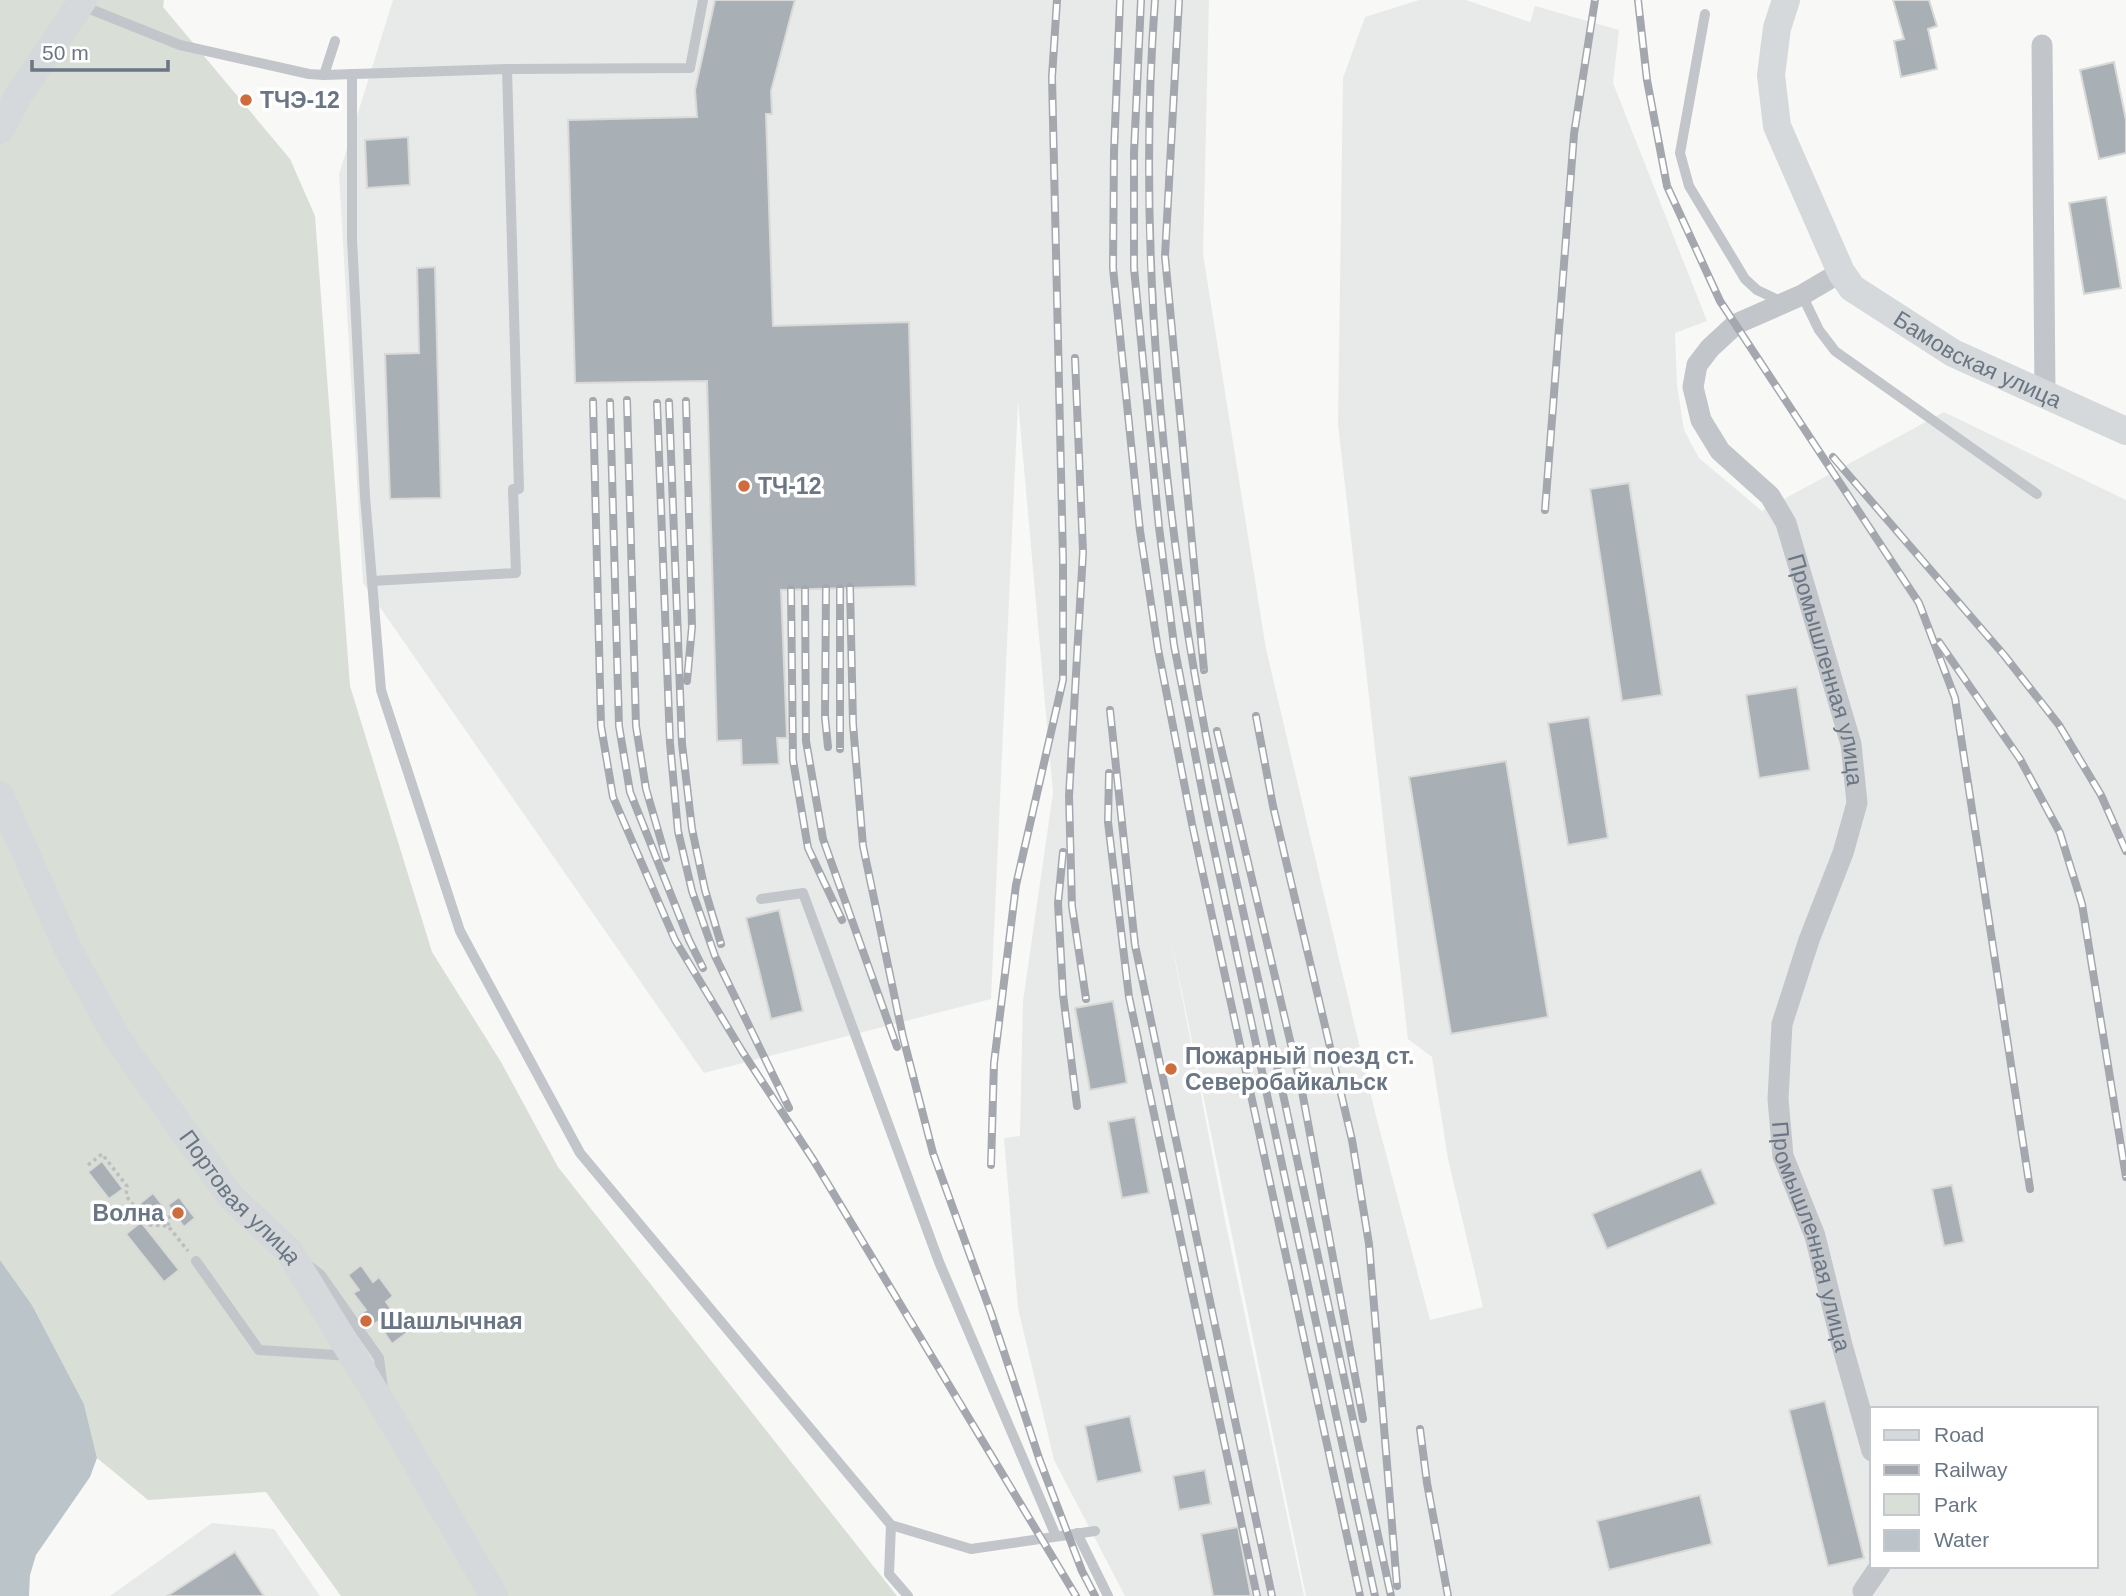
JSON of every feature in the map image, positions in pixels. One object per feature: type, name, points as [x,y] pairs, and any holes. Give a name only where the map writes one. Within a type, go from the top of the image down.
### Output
[{"type":"main road","points":[[1786,0],[1777,28],[1771,75],[1777,126],[1841,272]]},
{"type":"main road","points":[[0,130],[18,96],[82,2]]},
{"type":"main road","name":"Бамовская улица","points":[[1841,272],[1852,288],[1953,353],[2126,431]]},
{"type":"main road","name":"Портовая улица","points":[[0,795],[68,948],[117,1038],[231,1196],[289,1251],[354,1356],[494,1596]]},
{"type":"street","points":[[2042,45],[2045,394]]},
{"type":"street","name":"Промышленная улица","points":[[1841,272],[1793,299],[1736,324],[1710,348],[1697,365],[1693,387],[1701,420],[1720,451],[1770,496],[1786,523],[1851,744],[1857,803],[1843,853],[1809,940],[1782,1024],[1778,1099],[1783,1156],[1815,1236],[1870,1444]]},
{"type":"street","points":[[1863,1591],[1880,1568]]},
{"type":"lane","points":[[82,2],[180,46],[324,75],[507,69],[690,68],[703,0]]},
{"type":"lane","points":[[1704,14],[1680,153],[1689,187],[1745,279],[1756,290],[1793,299],[1835,351],[2037,494]]},
{"type":"lane","points":[[324,75],[335,41]]},
{"type":"lane","points":[[372,580],[516,573],[513,489],[519,489],[507,69]]},
{"type":"lane","points":[[352,74],[353,252],[365,496],[381,690],[460,931],[580,1153],[891,1525],[971,1549],[1095,1531]]},
{"type":"lane","points":[[761,899],[803,893],[939,1262],[1056,1536]]},
{"type":"lane","points":[[289,1251],[321,1275],[379,1358],[386,1410]]},
{"type":"lane","points":[[196,1261],[259,1350],[354,1356]]},
{"type":"lane","points":[[891,1525],[889,1574],[908,1596]]},
{"type":"lane","points":[[1077,1534],[1108,1596]]},
{"type":"path","points":[[88,1165],[102,1154],[127,1186],[126,1196],[150,1225],[168,1226]]},
{"type":"path","points":[[170,1213],[168,1226],[196,1261]]},
{"type":"shaded area","points":[[393,0],[1209,0],[1203,254],[1266,649],[1376,1116],[1430,1320],[1483,1307],[1448,1159],[1432,1057],[1408,1039],[1338,424],[1343,78],[1365,17],[1419,0],[1466,0],[1530,22],[1535,6],[1619,30],[1613,83],[1707,321],[1675,333],[1677,385],[1684,430],[1699,458],[1762,511],[1944,412],[2126,500],[2126,1596],[1306,1596],[1170,934],[1225,1220],[1304,1596],[1125,1596],[1054,1460],[1018,1308],[1004,1138],[1020,1136],[1023,1001],[1053,793],[1018,401],[991,999],[704,1073],[363,583],[339,174]]},
{"type":"shaded area","points":[[212,1523],[274,1529],[320,1596],[110,1596]]},
{"type":"green space","points":[[0,0],[164,0],[163,7],[290,159],[315,216],[350,686],[432,952],[501,1062],[558,1167],[897,1596],[341,1596],[266,1492],[148,1500],[97,1458],[84,1404],[32,1305],[0,1260]]},
{"type":"water","points":[[0,1260],[32,1305],[84,1404],[97,1458],[90,1477],[36,1555],[30,1575],[29,1596],[0,1596]]},
{"type":"building","name":"ТЧ-12","points":[[715,0],[795,0],[771,91],[772,114],[766,114],[773,326],[909,322],[916,586],[781,590],[787,738],[777,738],[779,764],[742,765],[741,740],[717,741],[707,381],[575,383],[568,120],[697,117],[695,90]]},
{"type":"building","points":[[1893,0],[1929,0],[1937,26],[1928,29],[1937,69],[1901,77],[1894,41],[1904,39]]},
{"type":"building","points":[[2114,62],[2126,120],[2126,153],[2099,159],[2080,70]]},
{"type":"building","points":[[408,137],[410,185],[367,188],[365,140]]},
{"type":"building","points":[[2106,197],[2121,288],[2084,294],[2069,203]]},
{"type":"building","points":[[435,267],[441,498],[390,499],[385,354],[419,353],[417,268]]},
{"type":"building","points":[[1629,483],[1662,695],[1622,701],[1590,489]]},
{"type":"building","points":[[1797,687],[1810,770],[1759,778],[1746,695]]},
{"type":"building","points":[[1589,717],[1608,838],[1568,845],[1548,723]]},
{"type":"building","points":[[1506,761],[1548,1017],[1451,1034],[1409,777]]},
{"type":"building","points":[[779,910],[803,1011],[771,1019],[746,918]]},
{"type":"building","points":[[1113,1001],[1127,1083],[1090,1090],[1075,1008]]},
{"type":"building","points":[[1135,1117],[1149,1193],[1122,1198],[1108,1122]]},
{"type":"building","points":[[102,1161],[123,1189],[109,1199],[88,1172]]},
{"type":"building","points":[[1701,1169],[1716,1204],[1607,1249],[1592,1214]]},
{"type":"building","points":[[1952,1185],[1964,1242],[1944,1246],[1932,1189]]},
{"type":"building","points":[[153,1193],[166,1209],[151,1222],[138,1205]]},
{"type":"building","points":[[179,1197],[195,1218],[184,1227],[168,1205]]},
{"type":"building","points":[[141,1222],[179,1270],[164,1282],[126,1234]]},
{"type":"building","points":[[361,1265],[373,1282],[379,1277],[393,1296],[386,1302],[408,1332],[392,1344],[377,1322],[368,1329],[359,1315],[366,1310],[353,1293],[359,1290],[348,1275]]},
{"type":"building","points":[[1825,1401],[1864,1558],[1828,1566],[1789,1410]]},
{"type":"building","points":[[1130,1416],[1142,1472],[1097,1482],[1085,1426]]},
{"type":"building","points":[[1205,1470],[1211,1504],[1179,1510],[1173,1476]]},
{"type":"building","points":[[1700,1495],[1712,1544],[1609,1570],[1597,1521]]},
{"type":"building","points":[[1238,1527],[1251,1596],[1213,1596],[1201,1534]]},
{"type":"building","points":[[235,1552],[264,1596],[167,1596]]},
{"type":"railway","points":[[991,1165],[994,1063],[1016,885],[1063,680],[1063,560],[1052,77],[1057,0]]},
{"type":"railway","points":[[1120,0],[1113,268],[1140,531],[1158,649],[1192,824],[1360,1596]]},
{"type":"railway","points":[[1141,0],[1134,153],[1134,268],[1159,527],[1174,645],[1208,821],[1375,1596]]},
{"type":"railway","points":[[1155,0],[1149,161],[1150,241],[1160,401],[1177,561],[1189,640],[1225,828],[1391,1596]]},
{"type":"railway","points":[[1179,0],[1165,256],[1204,670]]},
{"type":"railway","points":[[1545,510],[1574,134],[1595,0]]},
{"type":"railway","points":[[1638,0],[1647,80],[1667,186],[1720,301],[1919,603],[1955,698],[2030,1189]]},
{"type":"railway","points":[[1075,358],[1083,552],[1069,796],[1072,906],[1086,999]]},
{"type":"railway","points":[[627,400],[636,726],[646,789],[666,858]]},
{"type":"railway","points":[[593,401],[601,726],[613,797],[675,940],[742,1051],[814,1161],[1076,1596]]},
{"type":"railway","points":[[686,401],[692,627],[687,681]]},
{"type":"railway","points":[[610,402],[619,726],[630,792],[689,940],[703,968]]},
{"type":"railway","points":[[669,402],[682,744],[692,829],[705,890],[721,944]]},
{"type":"railway","points":[[657,403],[670,743],[678,831],[692,891],[715,956],[789,1108]]},
{"type":"railway","points":[[1833,457],[2004,655],[2059,725],[2101,795],[2126,851]]},
{"type":"railway","points":[[850,587],[853,724],[863,846],[903,1037],[933,1153],[991,1313],[1040,1461],[1082,1571],[1095,1596]]},
{"type":"railway","points":[[826,588],[825,717],[828,747]]},
{"type":"railway","points":[[840,588],[840,749]]},
{"type":"railway","points":[[791,589],[793,760],[808,848],[842,920]]},
{"type":"railway","points":[[805,589],[806,741],[823,839],[897,1047]]},
{"type":"railway","points":[[1939,642],[2020,759],[2060,833],[2082,904],[2126,1177]]},
{"type":"railway","points":[[1110,710],[1135,945],[1272,1596]]},
{"type":"railway","points":[[1256,716],[1273,806],[1352,1140],[1369,1244],[1397,1586]]},
{"type":"railway","points":[[1217,731],[1302,1091],[1363,1419]]},
{"type":"railway","points":[[1109,773],[1108,822],[1129,997],[1257,1596]]},
{"type":"railway","points":[[1063,852],[1058,903],[1063,994],[1077,1106]]},
{"type":"railway","points":[[1420,1429],[1448,1596]]},
{"type":"place","name":"ТЧЭ-12","points":[[246,100]]},
{"type":"place","name":"ТЧ-12","points":[[744,486]]},
{"type":"place","name":"Пожарный поезд ст. Северобайкальск","points":[[1171,1069]]},
{"type":"place","name":"Волна","points":[[178,1213]]},
{"type":"place","name":"Шашлычная","points":[[366,1321]]}]
